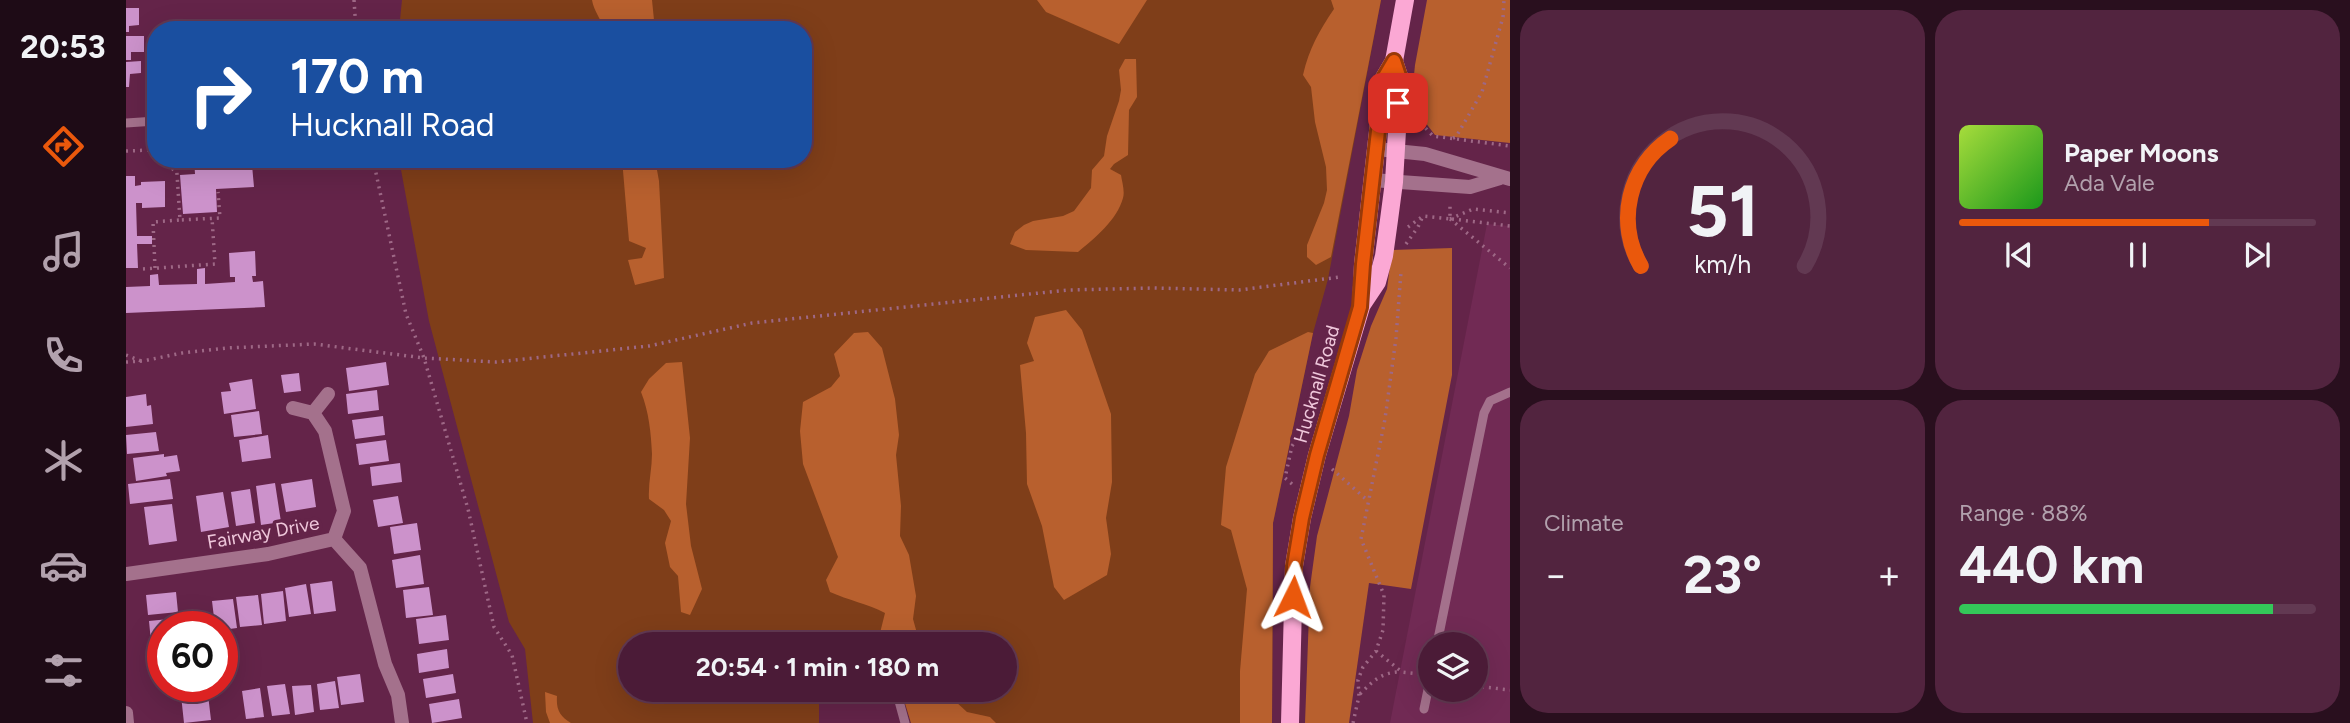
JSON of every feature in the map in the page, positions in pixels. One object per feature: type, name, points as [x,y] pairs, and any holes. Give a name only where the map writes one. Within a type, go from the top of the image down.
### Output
[{"type":"main road","name":"Hucknall Road","points":[[1290,723],[1294,566],[1317,455],[1360,307],[1384,78],[1394,61],[1405,0]]},
{"type":"main road","name":"Hucknall Road","points":[[1360,307],[1377,282],[1384,256],[1394,181],[1400,79],[1394,61]]},
{"type":"street","points":[[1375,149],[1425,154],[1505,178]]},
{"type":"street","points":[[1372,180],[1470,187],[1505,178]]},
{"type":"street","points":[[313,412],[328,394]]},
{"type":"street","points":[[293,408],[313,412],[325,431],[344,511],[334,539]]},
{"type":"street","name":"Fairway Drive","points":[[126,574],[268,554],[334,539],[360,568],[385,664],[398,695],[402,723]]},
{"type":"street","points":[[126,713],[127,723]]},
{"type":"lane","points":[[126,123],[147,122]]},
{"type":"lane","points":[[1439,632],[1484,413],[1490,401],[1510,392]]},
{"type":"lane","points":[[899,702],[905,723]]},
{"type":"lane","points":[[1424,709],[1425,702]]},
{"type":"path","points":[[354,0],[355,21]]},
{"type":"path","points":[[1451,139],[1457,137],[1482,92],[1503,17],[1504,0]]},
{"type":"path","points":[[1433,136],[1510,146]]},
{"type":"path","points":[[126,151],[147,150]]},
{"type":"path","points":[[172,168],[177,172]]},
{"type":"path","points":[[177,168],[180,220]]},
{"type":"path","points":[[375,168],[406,314],[424,358],[468,509],[495,628],[512,655],[527,723]]},
{"type":"path","points":[[155,268],[153,222],[220,218],[218,192]]},
{"type":"path","points":[[1450,219],[1473,209],[1510,213]]},
{"type":"path","points":[[1404,240],[1403,247],[1411,239],[1423,216],[1405,230]]},
{"type":"path","points":[[142,269],[215,264],[212,218]]},
{"type":"path","points":[[1450,219],[1510,226]]},
{"type":"path","points":[[1450,219],[1510,268]]},
{"type":"path","points":[[1353,723],[1359,696],[1358,680],[1363,667],[1376,651],[1383,630],[1384,595],[1361,539],[1385,419],[1396,338],[1402,260]]},
{"type":"path","points":[[126,362],[227,348],[314,344],[424,358],[496,362],[649,346],[752,323],[1068,290],[1239,290],[1340,277]]},
{"type":"path","points":[[126,355],[143,361]]},
{"type":"path","points":[[1328,478],[1333,462]]},
{"type":"path","points":[[1332,468],[1367,500]]},
{"type":"path","points":[[1376,651],[1402,672]]},
{"type":"path","points":[[1359,696],[1376,678],[1389,672],[1418,675]]},
{"type":"path","points":[[1488,688],[1510,690]]},
{"type":"shaded area","points":[[402,0],[1381,0],[1328,279],[1313,333],[1273,523],[1272,723],[911,723],[905,702],[1017,702],[1017,632],[618,632],[618,702],[821,702],[819,723],[533,723],[525,649],[509,622],[429,321],[401,168],[812,168],[812,21],[400,21]]},
{"type":"shaded area","points":[[592,0],[652,0],[654,21],[600,21]]},
{"type":"shaded area","points":[[1037,0],[1147,0],[1119,44],[1046,12]]},
{"type":"shaded area","points":[[1331,0],[1381,0],[1331,257],[1316,265],[1307,257],[1307,245],[1324,203],[1327,190],[1326,167],[1315,122],[1311,87],[1303,75],[1315,40],[1334,9]]},
{"type":"shaded area","points":[[1427,0],[1510,0],[1510,143],[1435,135],[1411,104]]},
{"type":"shaded area","points":[[1125,59],[1136,59],[1137,97],[1129,110],[1128,155],[1110,169],[1121,175],[1124,192],[1116,214],[1105,228],[1078,252],[1026,250],[1010,244],[1015,232],[1024,225],[1074,211],[1091,188],[1092,170],[1104,156],[1107,136],[1119,101],[1119,70]]},
{"type":"shaded area","points":[[623,168],[657,168],[664,278],[635,285],[628,260],[642,258],[646,248],[629,241]]},
{"type":"shaded area","points":[[1487,224],[1510,226],[1510,723],[1390,723]]},
{"type":"shaded area","points":[[1452,248],[1452,375],[1411,589],[1369,583],[1349,723],[1305,723],[1310,587],[1317,536],[1349,416],[1357,370],[1371,326],[1387,289],[1392,250]]},
{"type":"shaded area","points":[[1066,310],[1082,330],[1111,414],[1112,482],[1106,518],[1111,554],[1107,575],[1064,600],[1054,587],[1042,526],[1027,484],[1020,365],[1034,361],[1027,343],[1035,317]]},
{"type":"shaded area","points":[[868,332],[882,348],[895,399],[899,435],[896,455],[901,506],[900,536],[909,555],[916,596],[913,619],[917,632],[880,632],[885,613],[830,592],[826,580],[838,557],[803,464],[800,431],[803,402],[831,387],[840,376],[834,354],[854,333]]},
{"type":"shaded area","points":[[1308,332],[1313,333],[1273,523],[1272,723],[1240,723],[1240,671],[1247,589],[1231,530],[1221,525],[1226,467],[1255,374],[1269,351]]},
{"type":"shaded area","points":[[682,362],[690,438],[686,504],[691,546],[702,589],[690,615],[681,612],[678,576],[670,567],[665,543],[671,521],[664,510],[649,499],[651,438],[641,392],[649,379],[666,363]]},
{"type":"shaded area","points":[[545,692],[557,696],[559,712],[571,723],[550,723],[546,712]]},
{"type":"shaded area","points":[[905,702],[956,702],[967,712],[990,717],[996,723],[911,723]]},
{"type":"building","points":[[126,8],[139,8],[139,25],[129,26],[129,32],[126,32]]},
{"type":"building","points":[[226,19],[226,21],[202,21]]},
{"type":"building","points":[[126,36],[144,36],[144,52],[131,52],[131,60],[126,60]]},
{"type":"building","points":[[141,61],[141,73],[130,74],[129,87],[126,87],[126,62]]},
{"type":"building","points":[[195,168],[252,168],[254,187],[216,189],[217,212],[183,214],[180,175],[195,174]]},
{"type":"building","points":[[126,176],[135,176],[135,186],[141,185],[141,182],[165,181],[165,207],[142,208],[142,203],[136,203],[137,236],[152,236],[152,244],[137,244],[138,268],[126,268]]},
{"type":"building","points":[[255,251],[256,276],[252,276],[253,282],[263,281],[265,307],[126,313],[126,287],[150,286],[150,275],[158,274],[159,285],[197,284],[197,269],[205,268],[205,284],[235,282],[235,277],[230,277],[229,253]]},
{"type":"building","points":[[386,362],[389,385],[349,391],[346,368]]},
{"type":"building","points":[[299,373],[301,391],[284,393],[281,375]]},
{"type":"building","points":[[252,379],[256,409],[224,414],[221,392],[231,391],[229,383]]},
{"type":"building","points":[[377,390],[379,410],[348,414],[346,394]]},
{"type":"building","points":[[146,394],[147,406],[151,405],[153,424],[126,427],[126,397]]},
{"type":"building","points":[[259,411],[262,434],[234,437],[231,415]]},
{"type":"building","points":[[383,416],[385,435],[355,439],[352,420]]},
{"type":"building","points":[[156,432],[159,451],[127,454],[126,435]]},
{"type":"building","points":[[268,435],[271,458],[242,462],[239,440]]},
{"type":"building","points":[[386,440],[389,461],[359,465],[356,444]]},
{"type":"building","points":[[164,454],[164,457],[177,455],[180,471],[136,481],[133,458]]},
{"type":"building","points":[[400,463],[402,482],[372,486],[370,467]]},
{"type":"building","points":[[170,479],[173,499],[130,504],[128,484]]},
{"type":"building","points":[[312,479],[316,507],[286,512],[281,484]]},
{"type":"building","points":[[275,483],[281,522],[261,525],[256,486]]},
{"type":"building","points":[[250,489],[255,523],[236,526],[231,492]]},
{"type":"building","points":[[223,492],[229,527],[201,532],[196,496]]},
{"type":"building","points":[[398,496],[403,523],[378,527],[373,500]]},
{"type":"building","points":[[172,504],[177,541],[149,545],[144,507]]},
{"type":"building","points":[[417,523],[421,550],[394,554],[390,527]]},
{"type":"building","points":[[420,555],[424,584],[396,588],[392,560]]},
{"type":"building","points":[[332,581],[336,611],[314,614],[310,584]]},
{"type":"building","points":[[306,584],[311,614],[289,617],[285,588]]},
{"type":"building","points":[[429,587],[433,615],[406,618],[403,590]]},
{"type":"building","points":[[283,591],[286,621],[264,624],[261,594]]},
{"type":"building","points":[[176,592],[178,611],[148,611],[146,595]]},
{"type":"building","points":[[258,595],[262,625],[240,627],[236,597]]},
{"type":"building","points":[[233,599],[235,611],[213,611],[212,601]]},
{"type":"building","points":[[446,615],[449,640],[419,644],[416,619]]},
{"type":"building","points":[[447,649],[449,668],[419,673],[417,654]]},
{"type":"building","points":[[360,674],[364,702],[341,705],[337,677]]},
{"type":"building","points":[[453,674],[456,693],[426,698],[423,679]]},
{"type":"building","points":[[335,681],[339,708],[320,710],[317,684]]},
{"type":"building","points":[[285,684],[290,714],[272,716],[267,686]]},
{"type":"building","points":[[311,685],[314,712],[295,715],[292,686]]},
{"type":"building","points":[[260,688],[264,717],[246,719],[242,691]]},
{"type":"building","points":[[459,699],[462,718],[432,723],[429,704]]},
{"type":"building","points":[[182,702],[209,702],[211,720],[184,723]]},
{"type":"route","points":[[1293,597],[1294,566],[1302,518],[1317,455],[1360,307],[1384,78],[1394,61],[1400,79],[1398,103]]}]
